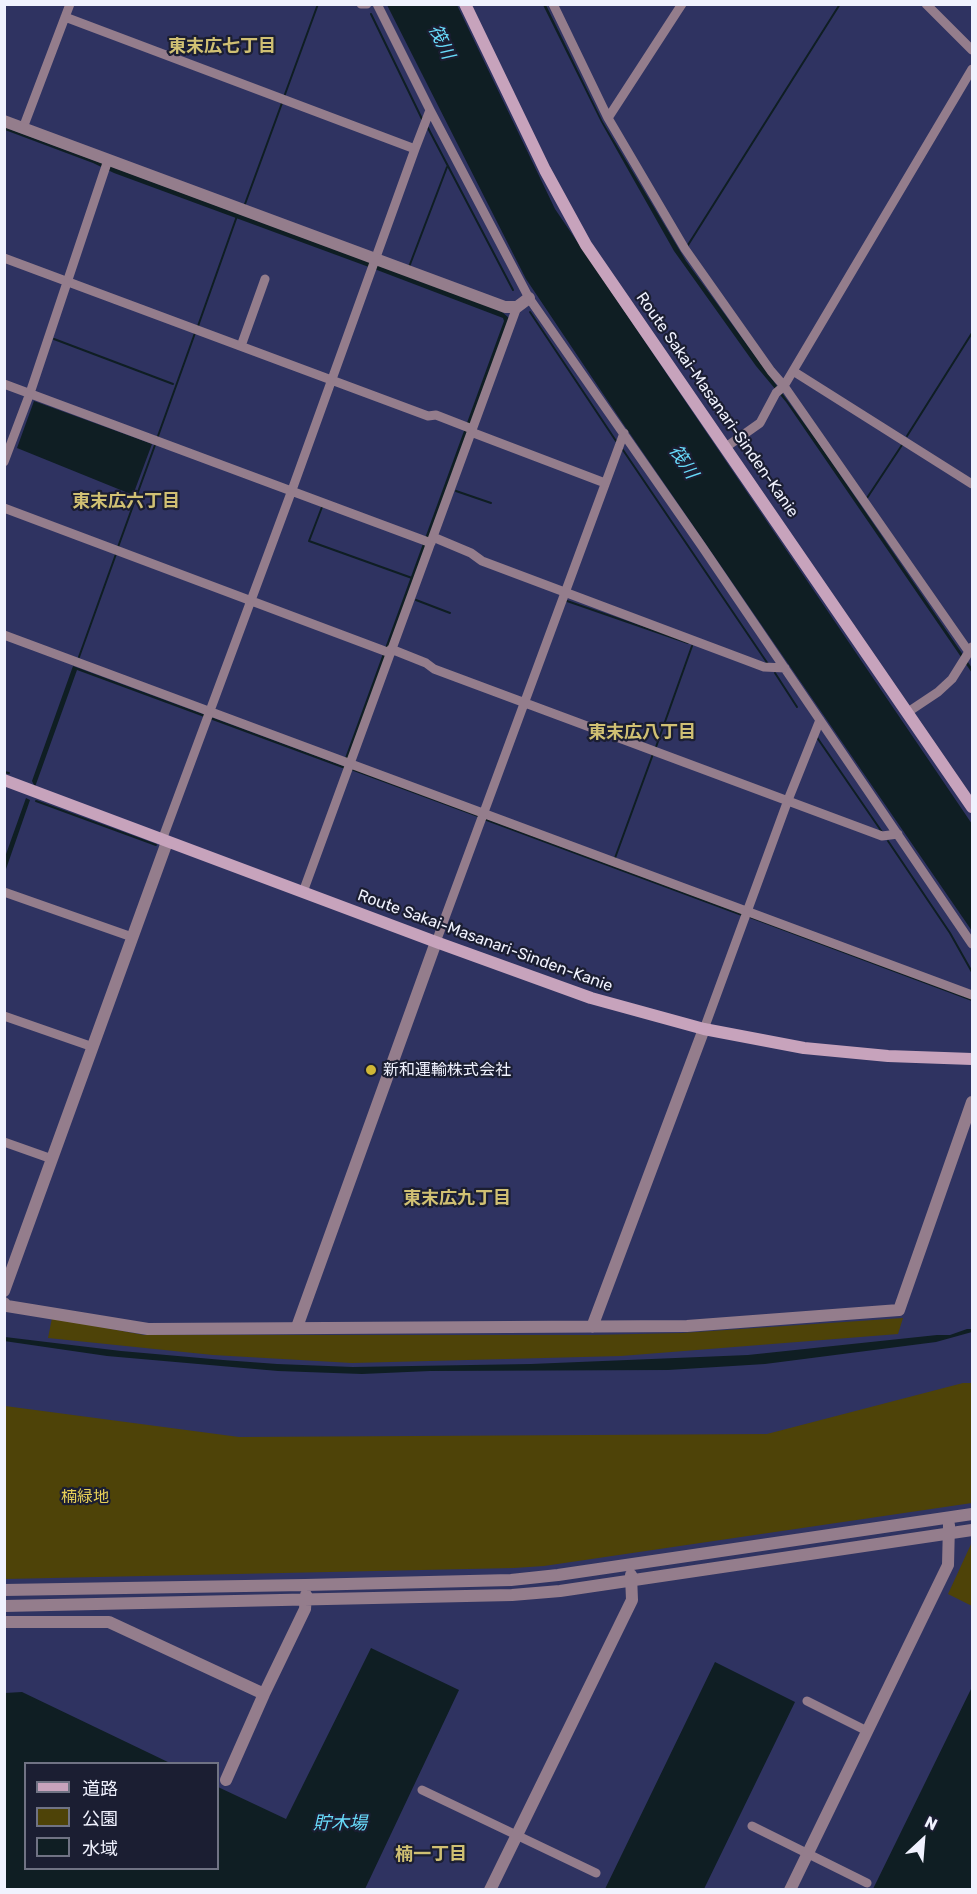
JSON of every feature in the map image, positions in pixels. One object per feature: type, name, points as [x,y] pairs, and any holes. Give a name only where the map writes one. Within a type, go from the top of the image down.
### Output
[{"type":"main road","name":"Route Sakai-Masanari-Sinden-Kanie","points":[[465,4],[564,207],[586,245],[972,807]]},
{"type":"main road","name":"Route Sakai-Masanari-Sinden-Kanie","points":[[4,780],[591,998],[704,1029],[804,1048],[888,1056],[972,1059]]},
{"type":"street","points":[[23,128],[70,4]]},
{"type":"street","points":[[361,4],[367,4]]},
{"type":"street","points":[[377,4],[529,298],[624,433],[972,944]]},
{"type":"street","points":[[553,4],[608,118],[685,249],[784,386],[969,655],[952,680],[908,712]]},
{"type":"street","points":[[608,118],[682,4]]},
{"type":"street","points":[[926,4],[972,50]]},
{"type":"street","points":[[65,17],[415,149]]},
{"type":"street","points":[[726,447],[760,423],[972,69]]},
{"type":"street","points":[[4,1291],[8,1273],[93,1047],[250,601],[430,110]]},
{"type":"street","points":[[4,121],[106,165],[373,264],[505,307],[517,307]]},
{"type":"street","points":[[4,462],[30,393],[106,165]]},
{"type":"street","points":[[4,258],[428,416],[436,415],[605,483]]},
{"type":"street","points":[[241,346],[265,279]]},
{"type":"street","points":[[303,892],[351,764],[388,651],[469,429],[517,307],[529,298]]},
{"type":"street","points":[[793,371],[972,484]]},
{"type":"street","points":[[4,384],[429,540],[471,553],[482,561],[764,667],[785,668]]},
{"type":"street","points":[[297,1327],[483,812],[624,433]]},
{"type":"street","points":[[4,508],[250,601],[426,663],[434,669],[882,836],[898,834]]},
{"type":"street","points":[[4,635],[209,715],[483,812],[972,995]]},
{"type":"street","points":[[592,1327],[788,800],[820,720]]},
{"type":"street","points":[[4,892],[132,937]]},
{"type":"street","points":[[4,1016],[93,1047]]},
{"type":"street","points":[[4,1303],[7,1306],[148,1329],[687,1326],[899,1310],[972,1102]]},
{"type":"street","points":[[4,1142],[52,1159]]},
{"type":"street","points":[[4,1590],[511,1580],[972,1514]]},
{"type":"street","points":[[790,1890],[948,1565],[950,1517]]},
{"type":"street","points":[[4,1606],[512,1595],[560,1591],[972,1530]]},
{"type":"street","points":[[490,1890],[632,1600],[630,1564]]},
{"type":"street","points":[[226,1780],[305,1609],[305,1585]]},
{"type":"street","points":[[4,1622],[109,1622],[264,1694]]},
{"type":"street","points":[[807,1701],[867,1731]]},
{"type":"street","points":[[422,1790],[596,1873]]},
{"type":"street","points":[[752,1826],[867,1883]]},
{"type":"green space","points":[[52,1318],[144,1335],[591,1335],[682,1333],[903,1318],[898,1334],[621,1356],[352,1363],[213,1355],[48,1338]]},
{"type":"green space","name":"楠緑地","points":[[963,1383],[972,1383],[972,1503],[544,1566],[5,1579],[5,1406],[239,1437],[767,1434]]},
{"type":"green space","points":[[972,1542],[972,1606],[948,1594]]},
{"type":"water","name":"筏川","points":[[387,5],[457,5],[555,209],[972,824],[972,931],[526,279]]},
{"type":"water","points":[[543,5],[546,5],[603,122],[686,261],[817,441],[972,668],[972,673],[786,402],[756,366],[674,251],[601,122]]},
{"type":"water","points":[[4,127],[501,311],[509,318],[348,759],[345,758],[504,321],[503,318],[114,173],[5,130]]},
{"type":"water","points":[[34,401],[152,444],[133,495],[17,448]]},
{"type":"water","points":[[73,666],[346,767],[345,769],[77,670],[35,787],[32,781]]},
{"type":"water","points":[[26,798],[30,800],[5,872],[5,857]]},
{"type":"water","points":[[972,1329],[972,1332],[936,1342],[765,1364],[668,1370],[430,1371],[362,1374],[278,1371],[107,1356],[4,1341],[5,1337],[223,1360],[353,1367],[531,1364],[748,1355],[950,1335]]},
{"type":"water","name":"貯木場","points":[[371,1648],[459,1690],[365,1889],[5,1889],[5,1693],[22,1692],[168,1762],[24,1762],[24,1870],[219,1870],[219,1787],[286,1819]]},
{"type":"water","points":[[715,1662],[795,1702],[704,1889],[605,1889]]},
{"type":"water","points":[[972,1687],[972,1889],[873,1889]]},
{"type":"waterway","points":[[284,97],[318,4]]},
{"type":"waterway","points":[[688,245],[840,4]]},
{"type":"waterway","points":[[371,14],[422,119]]},
{"type":"waterway","points":[[245,204],[282,103]]},
{"type":"waterway","points":[[428,128],[513,290]]},
{"type":"waterway","points":[[409,267],[447,167]]},
{"type":"waterway","points":[[198,326],[237,216]]},
{"type":"waterway","points":[[530,312],[616,441]]},
{"type":"waterway","points":[[158,436],[195,333]]},
{"type":"waterway","points":[[907,436],[972,333]]},
{"type":"waterway","points":[[54,339],[173,384]]},
{"type":"waterway","points":[[118,547],[155,445]]},
{"type":"waterway","points":[[867,498],[902,445]]},
{"type":"waterway","points":[[623,450],[768,664]]},
{"type":"waterway","points":[[456,491],[491,503]]},
{"type":"waterway","points":[[322,507],[309,541],[412,578]]},
{"type":"waterway","points":[[79,657],[116,554]]},
{"type":"waterway","points":[[416,600],[450,613]]},
{"type":"waterway","points":[[567,601],[688,643]]},
{"type":"waterway","points":[[656,747],[692,646]]},
{"type":"waterway","points":[[775,673],[797,707]]},
{"type":"waterway","points":[[816,736],[882,832]]},
{"type":"waterway","points":[[615,858],[653,754]]},
{"type":"waterway","points":[[351,769],[478,816]]},
{"type":"waterway","points":[[4,772],[9,773]]},
{"type":"waterway","points":[[36,801],[156,845]]},
{"type":"waterway","points":[[484,819],[742,915]]},
{"type":"waterway","points":[[888,841],[950,933],[972,972]]},
{"type":"waterway","points":[[750,917],[972,1000]]},
{"type":"place","name":"新和運輸株式会社","points":[[371,1070]]},
{"type":"district","name":"東末広七丁目","points":[[222,47]]},
{"type":"district","name":"東末広六丁目","points":[[126,502]]},
{"type":"district","name":"東末広八丁目","points":[[642,733]]},
{"type":"district","name":"東末広九丁目","points":[[457,1199]]},
{"type":"district","name":"楠一丁目","points":[[431,1855]]}]
